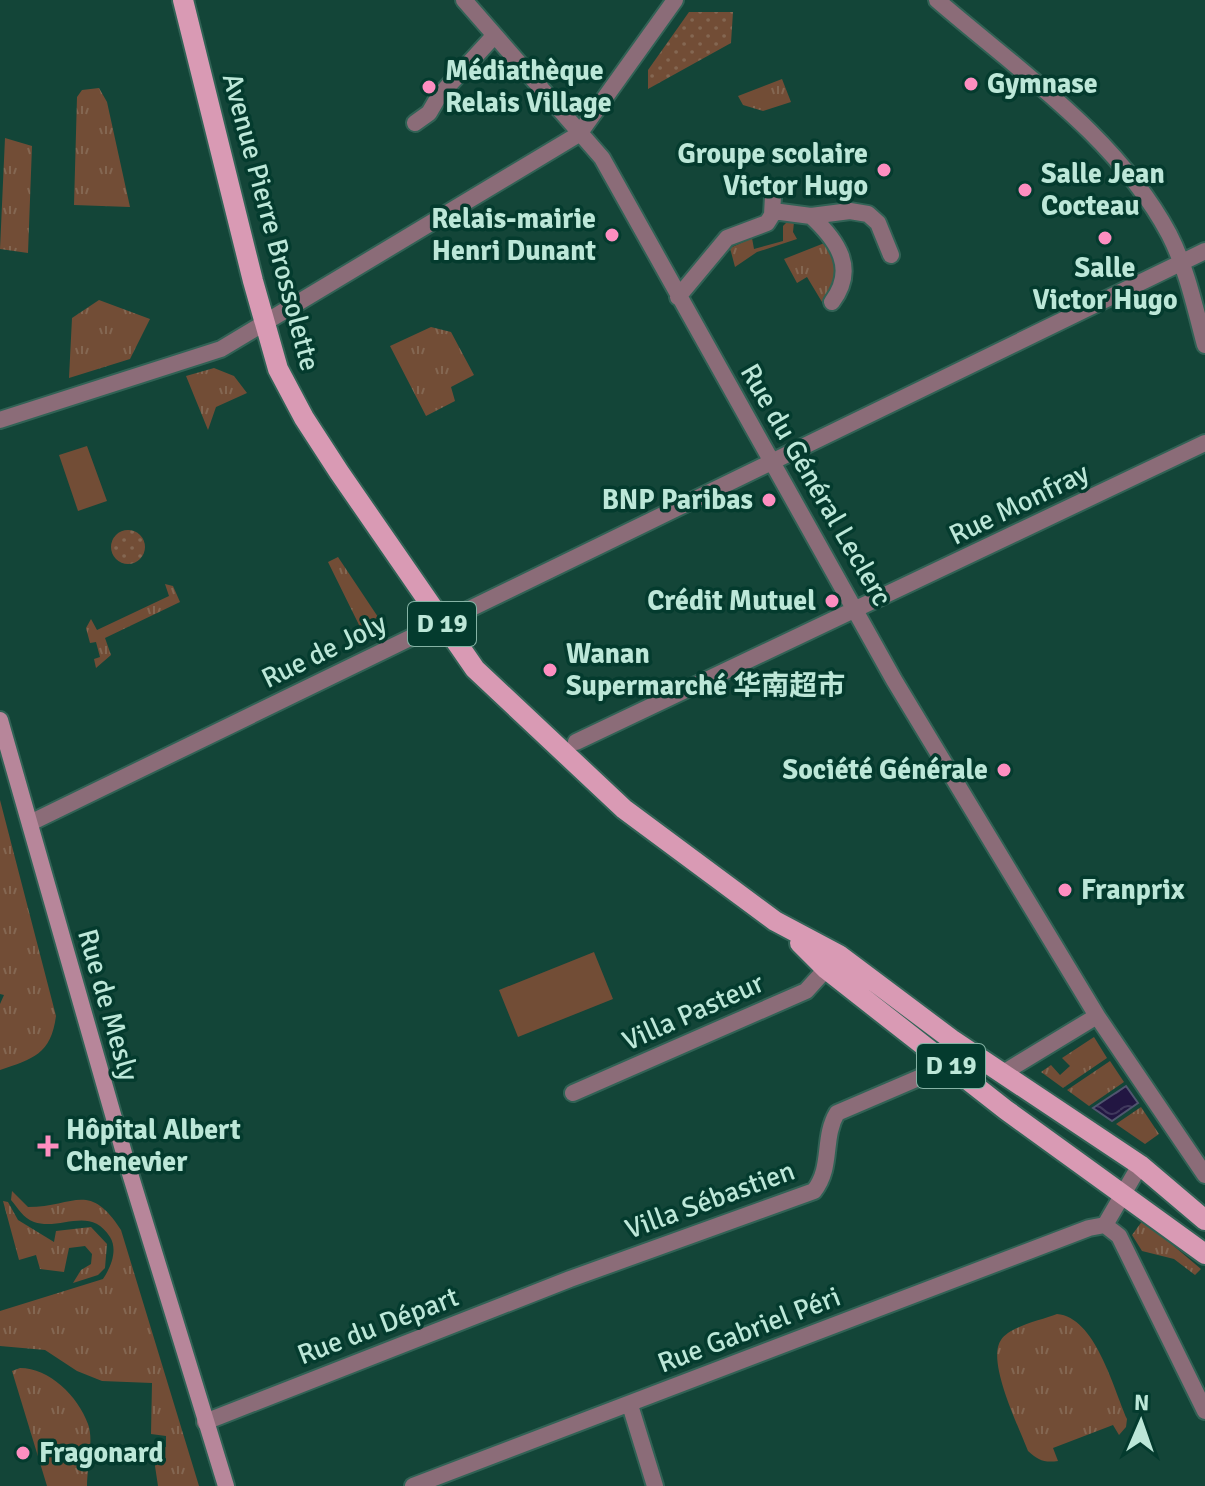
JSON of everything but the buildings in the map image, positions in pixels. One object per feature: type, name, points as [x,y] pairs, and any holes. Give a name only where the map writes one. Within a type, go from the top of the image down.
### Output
[{"type":"main road","name":"Avenue Pierre Brossolette","points":[[183,0],[278,369],[304,418],[441,623],[486,680],[624,809],[786,929],[826,969],[1122,1196]]},
{"type":"main road","name":"Avenue Pierre Brossolette","points":[[786,929],[839,955],[1003,1073],[1140,1165]]},
{"type":"main road","name":"D 19","points":[[1140,1165],[1205,1220]]},
{"type":"main road","name":"D 19","points":[[1122,1196],[1205,1254]]},
{"type":"street","name":"Rue du Général Leclerc","points":[[464,0],[493,37],[602,158],[855,611],[1097,1016],[1205,1175]]},
{"type":"street","points":[[0,420],[221,349],[579,134],[675,0]]},
{"type":"street","points":[[937,0],[1108,147],[1168,233],[1181,263],[1205,345]]},
{"type":"street","points":[[415,123],[429,113],[439,96],[493,37]]},
{"type":"street","points":[[678,297],[727,238],[767,223],[773,204],[811,216],[850,211],[868,214],[878,223],[891,255]]},
{"type":"street","points":[[811,216],[828,232],[846,274],[842,289],[832,302]]},
{"type":"street","name":"Rue de Joly","points":[[30,823],[1205,251]]},
{"type":"street","name":"Rue Monfray","points":[[576,742],[1205,443]]},
{"type":"street","name":"Rue de Mesly","points":[[0,720],[226,1486]]},
{"type":"street","name":"Villa Pasteur","points":[[573,1093],[806,991],[826,969]]},
{"type":"street","points":[[1003,1073],[1097,1016]]},
{"type":"street","name":"Villa Sébastien","points":[[570,1279],[814,1191],[824,1178],[830,1124],[837,1113],[921,1077],[939,1057]]},
{"type":"street","points":[[1140,1165],[1105,1225],[1119,1236],[1205,1411]]},
{"type":"street","name":"Rue Gabriel Péri","points":[[413,1486],[1089,1228],[1105,1225]]},
{"type":"street","name":"Rue du Départ","points":[[205,1422],[570,1279]]},
{"type":"street","points":[[630,1405],[655,1486]]},
{"type":"green space","points":[[689,12],[733,12],[731,43],[648,89],[648,70]]},
{"type":"green space","points":[[782,79],[791,102],[763,111],[743,105],[738,96]]},
{"type":"green space","points":[[99,88],[107,102],[130,207],[74,205],[77,97],[82,90]]},
{"type":"green space","points":[[5,138],[32,146],[28,253],[0,249]]},
{"type":"green space","points":[[794,222],[793,232],[797,239],[757,252],[735,267],[730,248],[752,238],[754,249],[783,241],[783,226]]},
{"type":"green space","points":[[827,242],[838,267],[830,294],[822,302],[807,277],[797,283],[784,259]]},
{"type":"green space","points":[[99,300],[150,319],[130,359],[69,378],[72,318]]},
{"type":"green space","points":[[431,327],[451,332],[474,375],[451,387],[455,401],[426,416],[390,346]]},
{"type":"green space","points":[[214,368],[234,376],[247,393],[216,407],[208,430],[186,376]]},
{"type":"green space","points":[[87,446],[107,501],[78,511],[59,455]]},
{"type":"green space","points":[[128,530],[140,535],[145,547],[140,559],[128,564],[116,559],[111,547],[116,535]]},
{"type":"green space","points":[[338,557],[382,623],[384,629],[375,640],[361,636],[362,631],[328,562]]},
{"type":"green space","points":[[165,584],[173,586],[180,602],[105,638],[111,655],[96,668],[94,659],[100,657],[96,642],[90,643],[86,628],[91,619],[97,630],[169,596]]},
{"type":"green space","points":[[0,800],[56,1016],[54,1029],[45,1047],[31,1058],[0,1070],[0,1004],[4,995],[0,994]]},
{"type":"green space","points":[[594,952],[613,999],[518,1037],[499,990]]},
{"type":"green space","points":[[1094,1037],[1107,1058],[1063,1088],[1041,1072],[1051,1065],[1060,1075],[1070,1066],[1062,1058]]},
{"type":"green space","points":[[1110,1061],[1124,1082],[1089,1106],[1067,1090]]},
{"type":"green space","points":[[1141,1107],[1159,1134],[1145,1144],[1116,1124]]},
{"type":"green space","points":[[12,1191],[28,1207],[90,1201],[110,1215],[121,1230],[199,1486],[158,1486],[152,1446],[166,1447],[166,1436],[151,1434],[152,1383],[102,1381],[77,1371],[45,1350],[0,1346],[0,1311],[103,1279],[113,1253],[110,1237],[93,1222],[34,1222],[11,1200]]},
{"type":"green space","points":[[3,1201],[8,1202],[18,1220],[54,1242],[56,1231],[91,1227],[107,1244],[105,1268],[98,1275],[73,1283],[81,1270],[91,1264],[92,1254],[85,1246],[69,1248],[64,1272],[40,1269],[36,1255],[19,1260]]},
{"type":"green space","points":[[1143,1220],[1201,1269],[1195,1275],[1174,1259],[1142,1251],[1132,1235]]},
{"type":"green space","points":[[1057,1314],[1070,1318],[1092,1340],[1127,1419],[1126,1427],[1119,1435],[1113,1425],[1053,1448],[1058,1461],[1049,1462],[1038,1459],[1028,1451],[1001,1378],[997,1350],[1001,1340],[1011,1331]]},
{"type":"green space","points":[[20,1368],[52,1378],[77,1403],[88,1424],[90,1438],[87,1486],[47,1486],[12,1371]]},
{"type":"water","points":[[1126,1086],[1138,1103],[1112,1121],[1093,1108]]},
{"type":"place","name":"Gymnase","points":[[971,84]]},
{"type":"place","name":"Médiathèque Relais Village","points":[[429,87]]},
{"type":"place","name":"Groupe scolaire Victor Hugo","points":[[884,170]]},
{"type":"place","name":"Salle Jean Cocteau","points":[[1025,190]]},
{"type":"place","name":"Relais-mairie Henri Dunant","points":[[612,235]]},
{"type":"place","name":"Salle Victor Hugo","points":[[1105,238]]},
{"type":"place","name":"BNP Paribas","points":[[769,500]]},
{"type":"place","name":"Crédit Mutuel","points":[[832,601]]},
{"type":"place","name":"Wanan Supermarché 华南超市","points":[[550,670]]},
{"type":"place","name":"Société Générale","points":[[1004,770]]},
{"type":"place","name":"Franprix","points":[[1065,890]]},
{"type":"place","name":"Hôpital Albert Chenevier","points":[[48,1146]]},
{"type":"place","name":"Fragonard","points":[[23,1453]]}]
